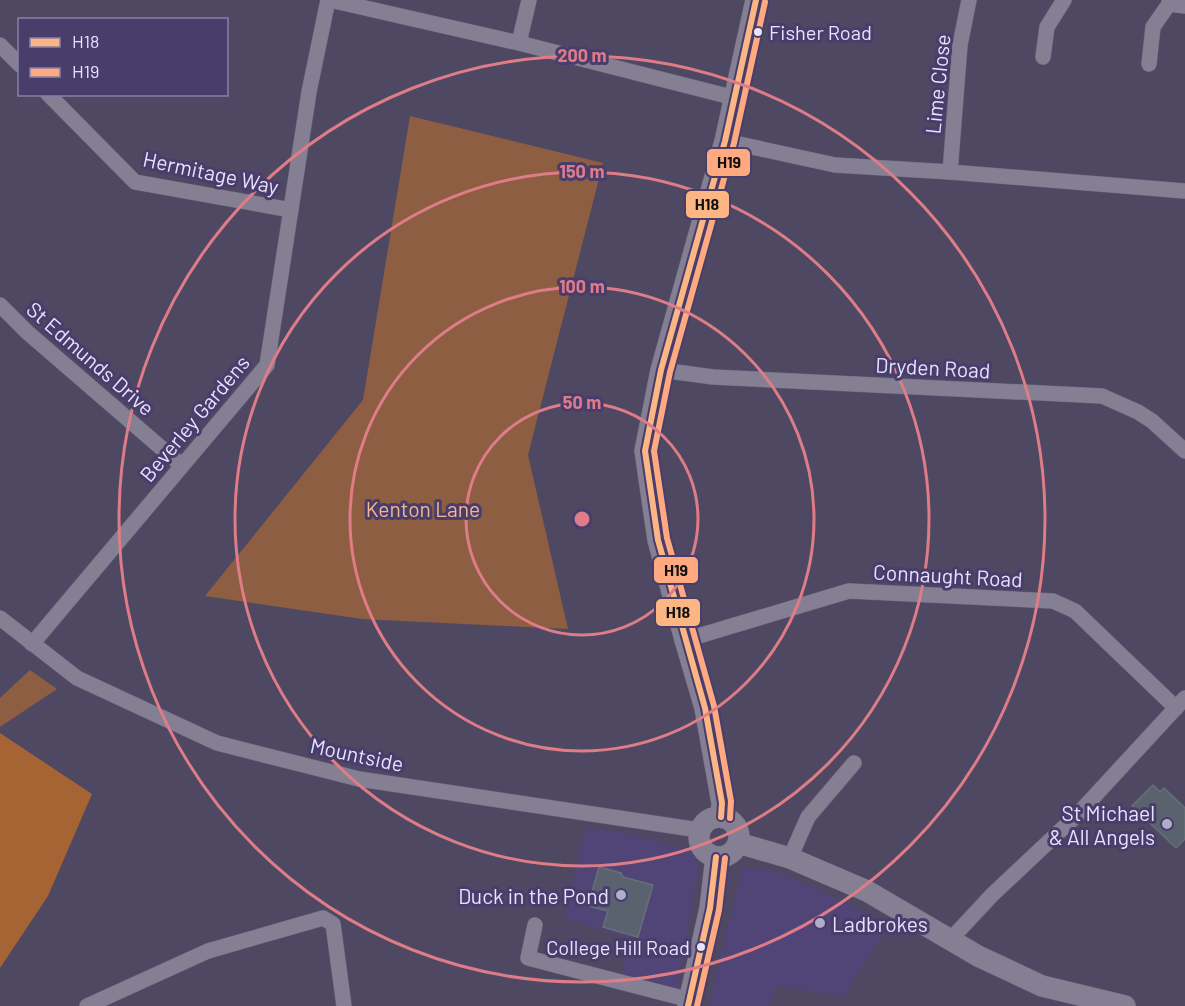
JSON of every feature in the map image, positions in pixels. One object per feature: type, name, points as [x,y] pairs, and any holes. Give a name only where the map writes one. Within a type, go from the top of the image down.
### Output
[{"type":"street","points":[[329,0],[519,43],[735,98]]},
{"type":"street","name":"Beverley Gardens","points":[[32,644],[267,365],[309,92],[329,0]]},
{"type":"street","points":[[519,43],[529,0]]},
{"type":"street","points":[[721,817],[722,803],[705,708],[658,540],[645,451],[661,370],[725,141],[756,0]]},
{"type":"street","name":"Lime Close","points":[[950,172],[960,45],[969,0]]},
{"type":"street","points":[[1043,57],[1047,27],[1064,0]]},
{"type":"street","points":[[1149,64],[1153,27],[1169,2],[1185,6]]},
{"type":"street","points":[[0,45],[18,63]]},
{"type":"street","name":"Hermitage Way","points":[[50,96],[135,182],[291,210]]},
{"type":"street","points":[[725,141],[835,165],[1185,191]]},
{"type":"street","name":"St Edmunds Drive","points":[[0,305],[27,332],[181,465]]},
{"type":"street","name":"Dryden Road","points":[[661,370],[713,377],[1102,396],[1152,421],[1185,451]]},
{"type":"street","name":"Connaught Road","points":[[685,640],[849,591],[1053,601],[1075,611],[1180,703]]},
{"type":"street","name":"Mountside","points":[[0,618],[77,678],[217,743],[359,779],[699,830]]},
{"type":"street","points":[[951,939],[992,895],[1078,814],[1180,703]]},
{"type":"street","points":[[790,858],[808,817],[854,763]]},
{"type":"street","points":[[727,818],[736,826],[739,837],[736,848],[728,856],[710,856],[701,848],[699,830],[708,820],[727,818]]},
{"type":"street","points":[[738,843],[790,858],[867,891],[978,956],[1042,986],[1125,1006]]},
{"type":"street","points":[[535,926],[528,958],[689,1003],[710,908],[716,857]]},
{"type":"street","points":[[87,1006],[208,951],[323,918],[333,924],[344,1006]]},
{"type":"shaded area","points":[[0,733],[92,794],[48,896],[0,968]]},
{"type":"shaded area","points":[[586,828],[622,832],[690,850],[699,865],[677,988],[622,974],[631,938],[563,919]]},
{"type":"shaded area","points":[[742,867],[778,872],[890,923],[843,997],[776,985],[769,1006],[709,1006]]},
{"type":"green space","name":"Kenton Lane","points":[[410,116],[603,163],[528,455],[568,629],[362,619],[205,596],[363,400]]},
{"type":"green space","points":[[30,670],[57,689],[0,727],[0,698]]},
{"type":"building","name":"St Michael & All Angels","points":[[1153,785],[1160,792],[1164,788],[1185,808],[1185,839],[1176,848],[1132,806]]},
{"type":"building","name":"Duck in the Pond","points":[[599,867],[621,873],[623,877],[653,885],[638,937],[603,927],[608,911],[588,906]]},
{"type":"transit line","name":"H18","points":[[721,817],[722,803],[705,708],[658,540],[645,451],[661,370],[725,141],[756,0]]},
{"type":"transit line","name":"H19","points":[[730,818],[731,801],[714,706],[667,538],[654,451],[670,372],[734,143],[765,2]]},
{"type":"transit line","name":"H18","points":[[688,1006],[710,908],[716,857]]},
{"type":"transit line","name":"H19","points":[[697,1006],[719,910],[725,858]]},
{"type":"place","name":"Fisher Road","points":[[758,32]]},
{"type":"place","name":"St Michael & All Angels","points":[[1167,824]]},
{"type":"place","name":"Duck in the Pond","points":[[621,895]]},
{"type":"place","name":"Ladbrokes","points":[[820,923]]},
{"type":"place","name":"College Hill Road","points":[[701,947]]}]
